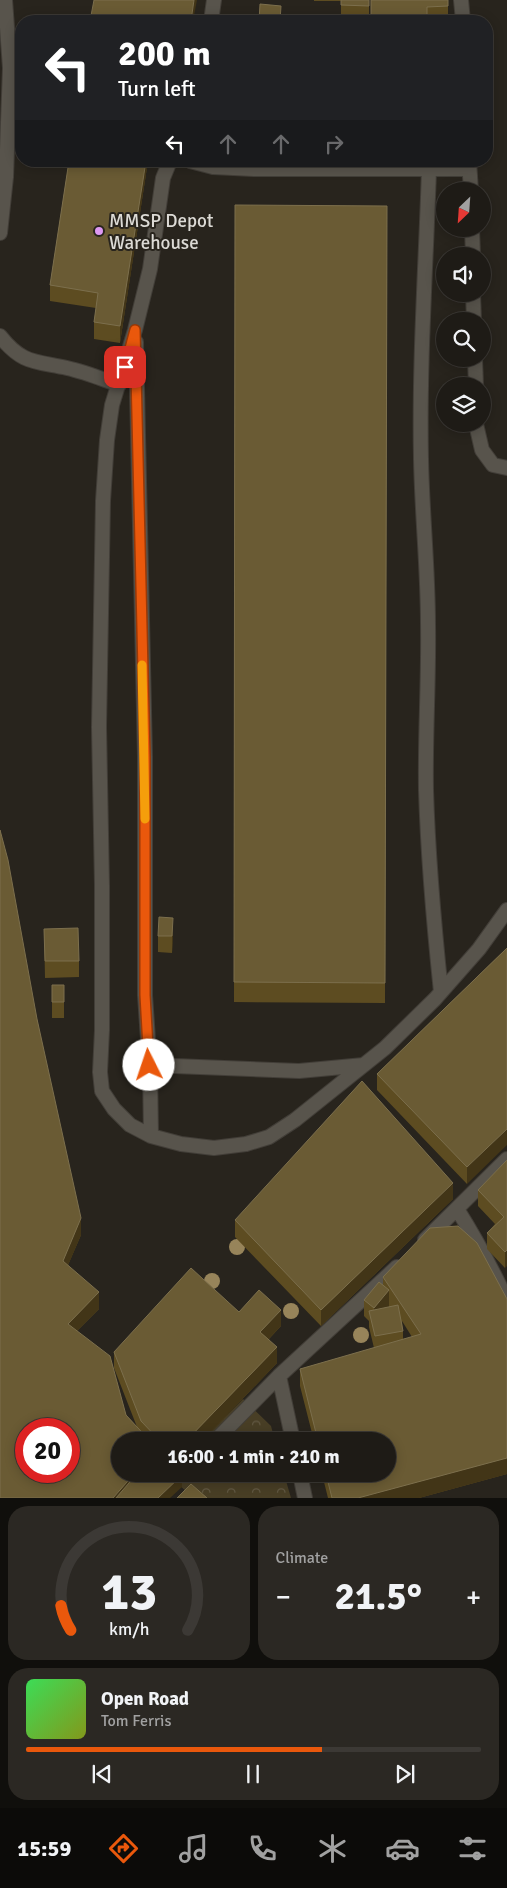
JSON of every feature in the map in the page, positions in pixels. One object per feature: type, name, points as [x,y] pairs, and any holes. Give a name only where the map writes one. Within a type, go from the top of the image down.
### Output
[{"type":"lane","points":[[0,233],[6,177],[10,68],[5,0]]},
{"type":"lane","points":[[212,15],[214,0]]},
{"type":"lane","points":[[461,0],[462,15]]},
{"type":"lane","points":[[168,167],[163,178],[150,269],[135,330],[112,405],[107,440],[103,501],[100,727],[102,886],[102,1030],[100,1072],[102,1091],[114,1109],[130,1125],[151,1136],[181,1144],[214,1148],[246,1144],[269,1136],[295,1120],[385,1048],[441,992],[479,949],[507,910]]},
{"type":"lane","points":[[213,167],[254,170],[309,167]]},
{"type":"lane","points":[[387,167],[429,169],[449,167]]},
{"type":"lane","points":[[469,167],[470,182]]},
{"type":"lane","points":[[429,169],[422,330],[421,459],[428,570],[429,686],[426,727],[426,788],[429,861],[441,992]]},
{"type":"lane","points":[[135,330],[145,757],[145,995],[151,1136]]},
{"type":"lane","points":[[0,336],[11,350],[32,362],[69,368],[119,385]]},
{"type":"lane","points":[[478,432],[482,450],[493,465],[507,468]]},
{"type":"lane","points":[[149,1065],[299,1071],[364,1065]]},
{"type":"lane","points":[[224,1432],[278,1376],[413,1251],[507,1159]]},
{"type":"lane","points":[[457,1209],[482,1249],[507,1301]]},
{"type":"lane","points":[[278,1376],[290,1432]]},
{"type":"lane","points":[[302,1482],[305,1498]]},
{"type":"green space","points":[[243,1399],[271,1426],[273,1432],[211,1432]]},
{"type":"green space","points":[[176,1482],[286,1482],[291,1498],[194,1498]]},
{"type":"building","points":[[94,0],[194,0],[192,15],[91,15]]},
{"type":"building","points":[[341,0],[369,0],[369,6],[341,5]]},
{"type":"building","points":[[371,0],[448,0],[448,6],[427,7],[427,15],[371,15]]},
{"type":"building","points":[[260,4],[281,6],[280,15],[259,15]]},
{"type":"building","name":"MMSP Depot Warehouse","points":[[68,167],[145,167],[120,326],[94,322],[98,293],[50,285]]},
{"type":"building","points":[[235,205],[387,206],[385,983],[234,982]]},
{"type":"building","points":[[0,830],[8,860],[37,1019],[81,1218],[63,1261],[99,1292],[68,1324],[110,1356],[126,1415],[142,1432],[111,1432],[111,1482],[127,1482],[113,1498],[0,1498]]},
{"type":"building","points":[[159,917],[173,918],[172,936],[158,936]]},
{"type":"building","points":[[78,928],[79,961],[45,961],[44,929]]},
{"type":"building","points":[[507,948],[507,1129],[467,1167],[377,1074]]},
{"type":"building","points":[[52,985],[64,985],[64,1002],[52,1002]]},
{"type":"building","points":[[362,1081],[453,1183],[321,1310],[235,1220]]},
{"type":"building","points":[[507,1160],[507,1250],[505,1252],[487,1233],[504,1217],[478,1190]]},
{"type":"building","points":[[458,1226],[477,1243],[507,1299],[507,1458],[358,1498],[332,1498],[328,1482],[396,1482],[396,1432],[316,1432],[300,1369],[421,1334],[383,1277],[430,1228]]},
{"type":"building","points":[[191,1268],[239,1312],[259,1290],[281,1310],[260,1332],[277,1347],[195,1432],[151,1432],[141,1421],[114,1352]]},
{"type":"building","points":[[379,1282],[389,1290],[374,1308],[364,1300]]},
{"type":"building","points":[[398,1305],[403,1331],[375,1336],[369,1311]]},
{"type":"building","points":[[130,1482],[175,1482],[158,1498],[116,1498]]},
{"type":"building","points":[[191,1484],[207,1498],[177,1498]]},
{"type":"slow traffic","points":[[142,665],[145,819]]},
{"type":"place","name":"MMSP Depot Warehouse","points":[[99,231]]},
{"type":"route","points":[[125,367],[135,330],[145,757],[145,995],[149,1065]]}]
